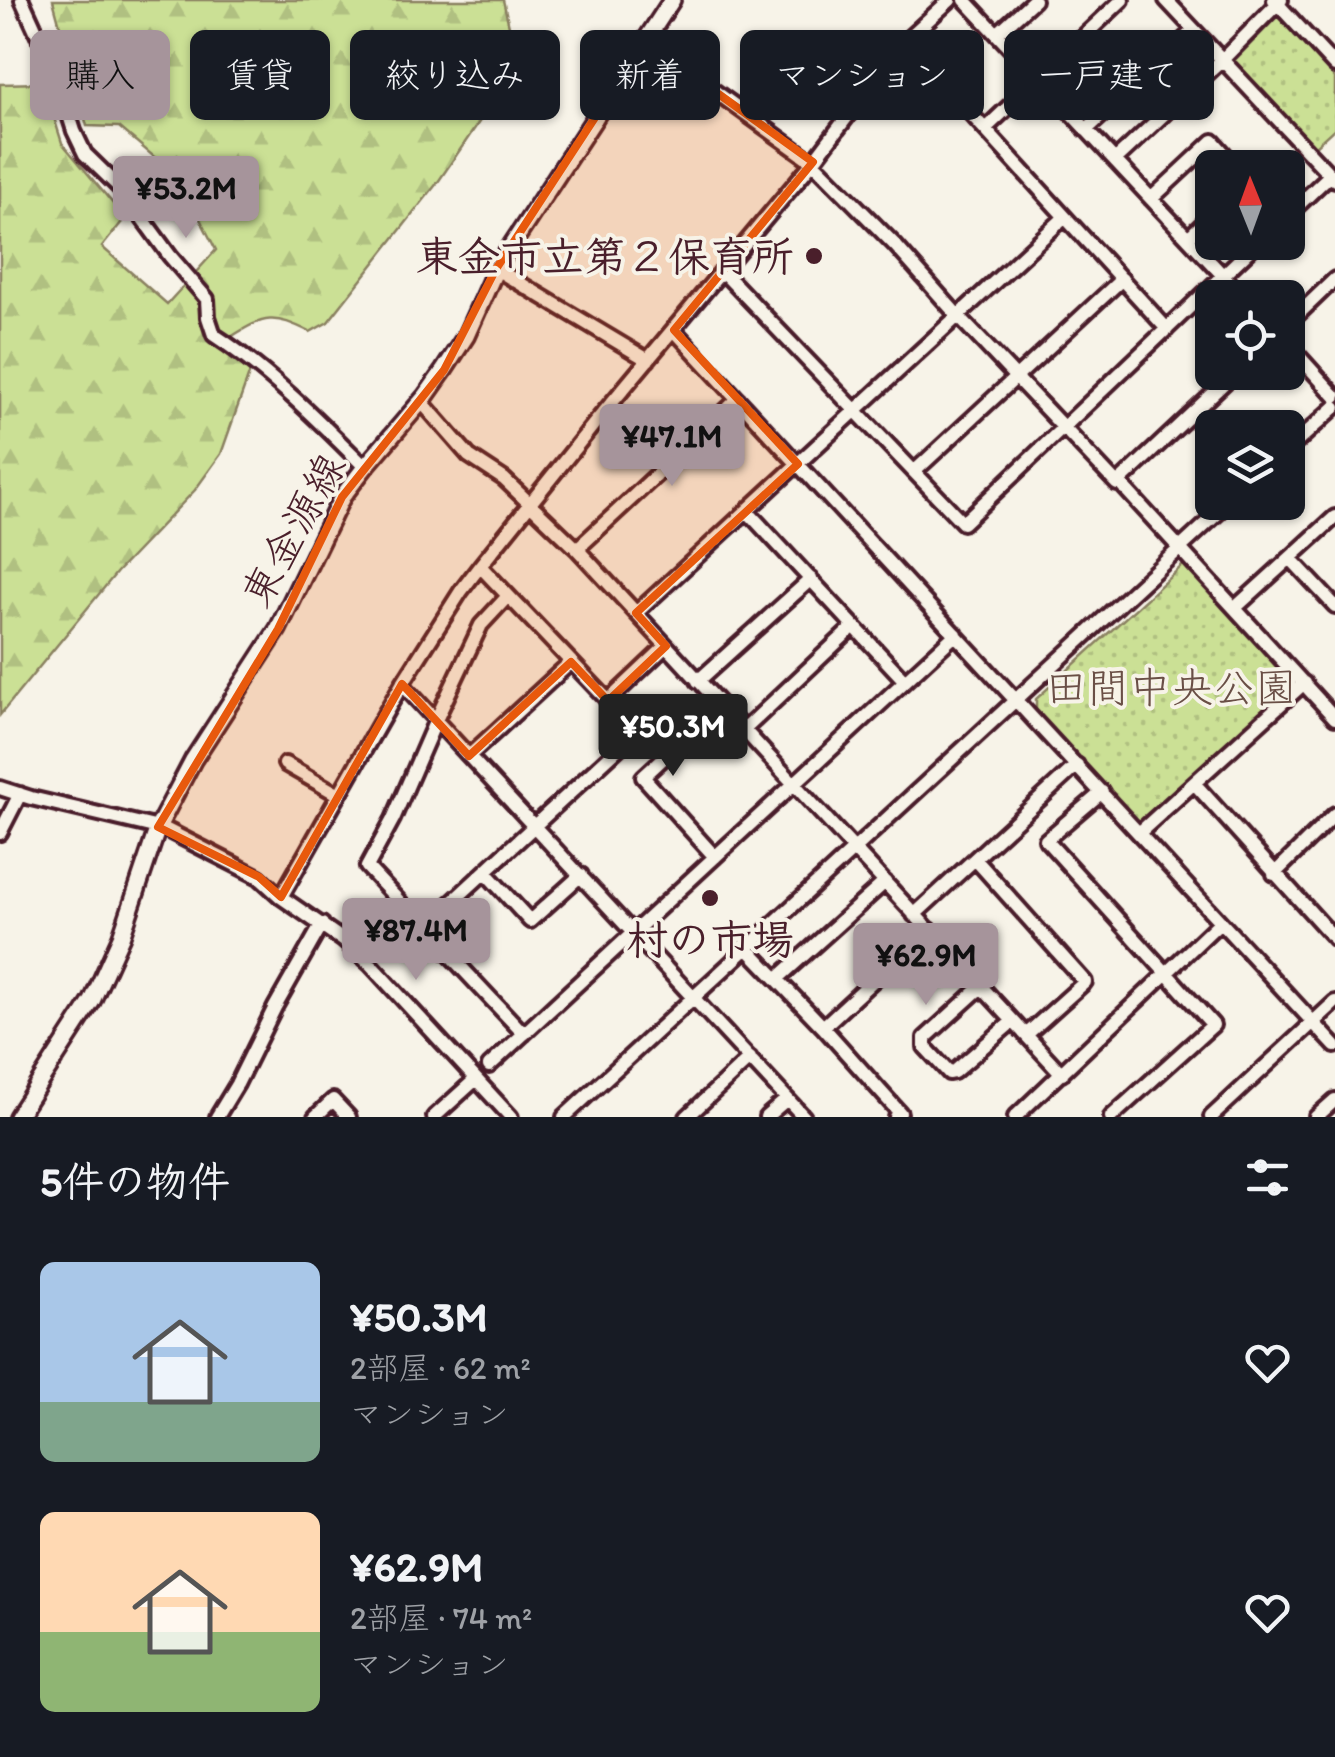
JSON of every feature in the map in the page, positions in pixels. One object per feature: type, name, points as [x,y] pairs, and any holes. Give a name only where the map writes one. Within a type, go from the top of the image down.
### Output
[{"type":"main road","name":"東金源線","points":[[652,30],[672,0]]},
{"type":"main road","name":"東金源線","points":[[17,1117],[82,1020],[109,968],[158,827],[192,760],[278,629],[342,497],[422,401],[466,336],[496,270],[594,120]]},
{"type":"street","points":[[22,0],[57,77],[85,154],[121,189],[207,299],[214,335],[312,414],[365,467]]},
{"type":"street","points":[[917,30],[950,0]]},
{"type":"street","points":[[965,0],[1004,42]]},
{"type":"street","points":[[997,34],[1034,0]]},
{"type":"street","points":[[1090,30],[1122,0]]},
{"type":"street","points":[[1166,0],[1194,30]]},
{"type":"street","points":[[1114,160],[1222,60],[1277,1],[1335,66]]},
{"type":"street","points":[[1214,51],[1332,177],[1305,200]]},
{"type":"street","points":[[720,95],[813,162],[895,245],[1335,718]]},
{"type":"street","points":[[985,129],[1004,111]]},
{"type":"street","points":[[280,897],[460,591],[845,120]]},
{"type":"street","points":[[977,120],[1167,329]]},
{"type":"street","points":[[1077,120],[1228,280]]},
{"type":"street","points":[[1086,130],[1097,120]]},
{"type":"street","points":[[1151,199],[1195,159]]},
{"type":"street","points":[[636,614],[1065,218]]},
{"type":"street","points":[[1188,238],[1195,231]]},
{"type":"street","points":[[722,272],[963,523],[1240,260]]},
{"type":"street","points":[[496,270],[648,360]]},
{"type":"street","points":[[914,472],[1122,279]]},
{"type":"street","points":[[1305,308],[1335,279]]},
{"type":"street","points":[[674,330],[1335,1046]]},
{"type":"street","points":[[1305,363],[1335,396]]},
{"type":"street","points":[[1119,482],[1217,390]]},
{"type":"street","points":[[577,548],[738,399]]},
{"type":"street","points":[[422,401],[469,456],[504,478],[577,548],[1062,1074]]},
{"type":"street","points":[[1305,434],[1335,407]]},
{"type":"street","points":[[747,511],[905,682]]},
{"type":"street","points":[[1236,608],[1335,517]]},
{"type":"street","points":[[564,1117],[1210,520]]},
{"type":"street","points":[[1290,558],[1335,606]]},
{"type":"street","points":[[424,928],[637,731],[480,566]]},
{"type":"street","points":[[698,681],[811,579]]},
{"type":"street","points":[[508,596],[480,625],[394,819],[367,868],[524,1034]]},
{"type":"street","points":[[744,730],[854,626]]},
{"type":"street","points":[[489,1066],[956,634]]},
{"type":"street","points":[[608,701],[666,646]]},
{"type":"street","points":[[469,756],[571,662]]},
{"type":"street","points":[[1139,833],[1304,683]]},
{"type":"street","points":[[402,684],[804,1117]]},
{"type":"street","points":[[715,857],[643,777],[720,705]]},
{"type":"street","points":[[285,764],[339,795]]},
{"type":"street","points":[[914,915],[1077,765]]},
{"type":"street","points":[[1194,784],[1335,939]]},
{"type":"street","points":[[0,788],[168,830],[259,877],[370,964],[512,1117]]},
{"type":"street","points":[[1102,792],[1046,840],[1213,1025],[1111,1117]]},
{"type":"street","points":[[0,833],[20,794]]},
{"type":"street","points":[[1274,874],[1332,822]]},
{"type":"street","points":[[975,859],[1084,982],[1026,1036]]},
{"type":"street","points":[[485,872],[530,921],[581,875]]},
{"type":"street","points":[[777,979],[884,882]]},
{"type":"street","points":[[1015,1117],[1220,922]]},
{"type":"street","points":[[216,1117],[322,924]]},
{"type":"street","points":[[823,1027],[929,930]]},
{"type":"street","points":[[747,948],[900,1113],[896,1117]]},
{"type":"street","points":[[982,986],[925,1038],[925,1047],[949,1073],[954,1072],[1013,1021]]},
{"type":"street","points":[[1211,1117],[1335,1002]]},
{"type":"street","points":[[688,1117],[750,1058]]},
{"type":"street","points":[[434,1117],[476,1079]]},
{"type":"street","points":[[766,1117],[787,1098]]},
{"type":"street","points":[[314,1117],[333,1100],[349,1117]]},
{"type":"street","points":[[1316,1117],[1335,1100]]},
{"type":"highlighted area","points":[[645,41],[813,162],[674,330],[798,464],[636,613],[666,646],[608,701],[571,662],[469,756],[402,684],[281,897],[259,877],[158,827],[278,629],[342,497],[444,370],[496,269]]},
{"type":"green space","points":[[53,0],[503,0],[510,30],[350,30],[350,120],[480,120],[438,182],[328,322],[310,332],[270,319],[231,337],[251,369],[221,454],[195,490],[117,572],[0,715],[0,84],[30,83],[30,120],[55,120],[62,143],[125,218],[102,247],[167,304],[216,250],[179,178],[119,127],[87,126],[85,120],[170,120],[170,30],[61,30]]},
{"type":"green space","points":[[1281,17],[1335,78],[1335,128],[1313,148],[1235,64]]},
{"type":"green space","name":"田間中央公園","points":[[1183,565],[1189,566],[1293,677],[1293,685],[1146,821],[1136,820],[1036,710],[1036,699]]},
{"type":"place","name":"東金市立第２保育所","points":[[814,256]]},
{"type":"place","name":"村の市場","points":[[710,898]]}]
